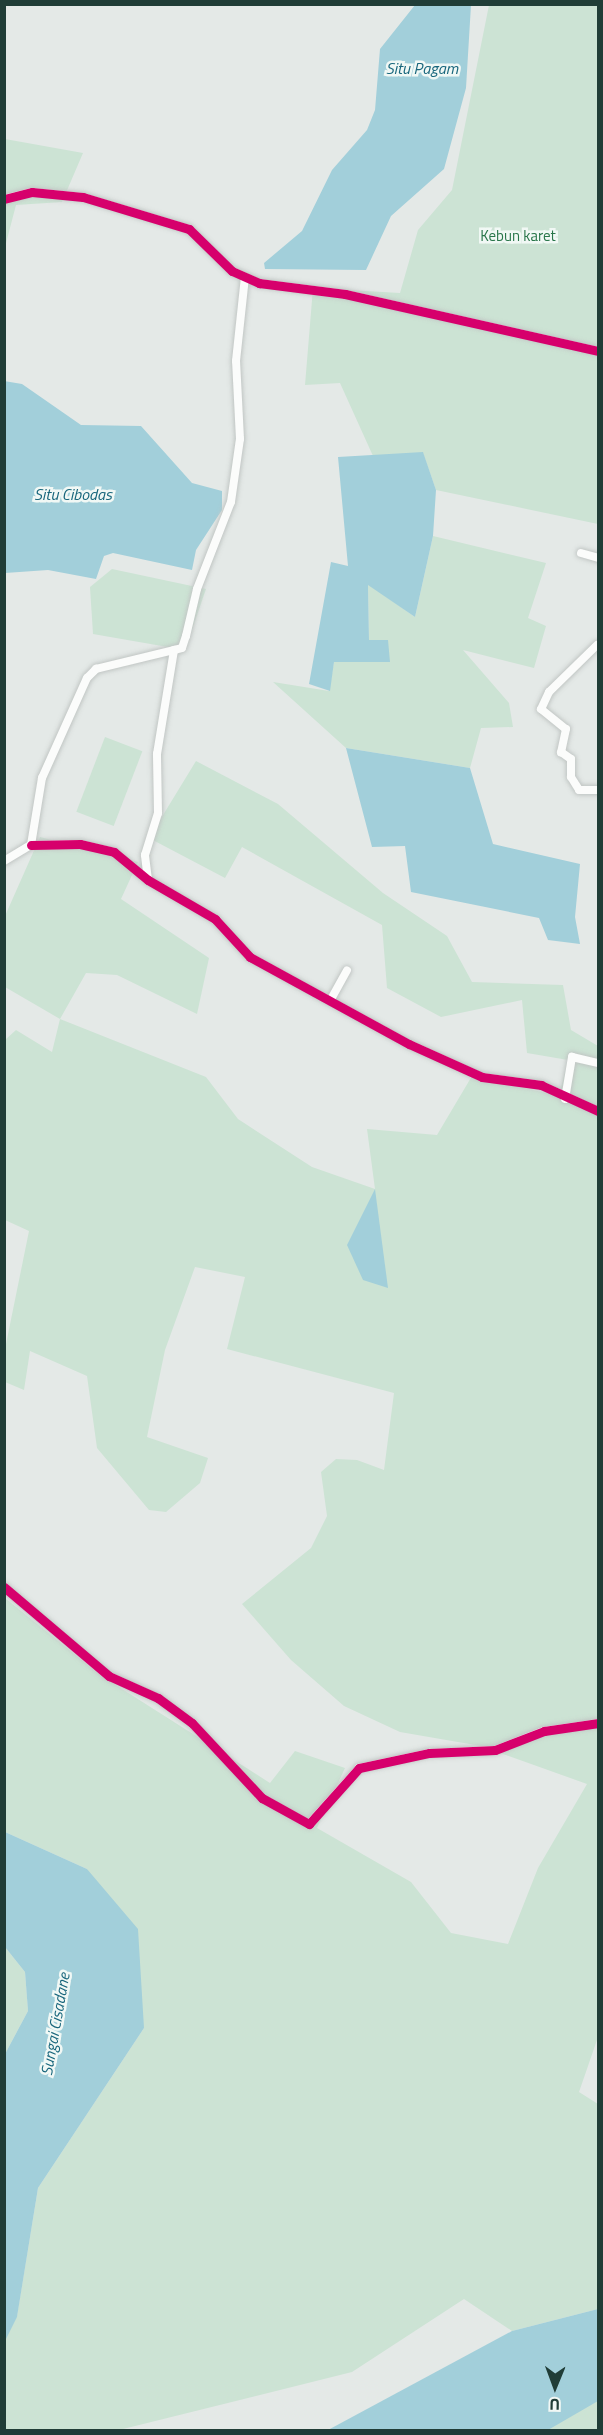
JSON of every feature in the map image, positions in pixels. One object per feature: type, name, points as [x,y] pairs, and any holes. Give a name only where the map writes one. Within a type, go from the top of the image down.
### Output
[{"type":"street","points":[[4,199],[57,193],[180,225],[245,277],[269,286],[345,294],[598,351]]},
{"type":"street","points":[[31,845],[42,778],[87,678],[96,669],[182,648],[196,589],[231,502],[240,439],[236,361],[245,277]]},
{"type":"street","points":[[581,554],[598,558]]},
{"type":"street","points":[[597,645],[549,692],[541,709],[567,729],[561,752],[572,759],[571,777],[579,790],[598,790]]},
{"type":"street","points":[[147,880],[145,855],[158,813],[157,754],[174,650]]},
{"type":"street","points":[[4,861],[31,845],[80,844],[114,852],[147,880],[215,919],[250,957],[330,1001],[482,1077],[541,1085],[565,1099],[598,1111]]},
{"type":"street","points":[[330,1001],[346,970]]},
{"type":"street","points":[[565,1099],[572,1057],[598,1063]]},
{"type":"street","points":[[4,1587],[109,1676],[159,1698],[192,1723],[262,1798],[309,1824],[359,1768],[429,1753],[495,1750],[544,1731],[598,1723]]},
{"type":"green space","name":"Kebun karet","points":[[489,5],[598,5],[598,524],[436,490],[423,453],[373,456],[340,383],[305,385],[313,288],[400,293],[418,230],[452,190]]},
{"type":"green space","points":[[5,139],[83,153],[62,202],[16,205],[5,247]]},
{"type":"green space","points":[[433,536],[546,563],[528,618],[546,626],[534,668],[463,650],[509,703],[513,727],[481,728],[470,768],[346,748],[273,682],[329,691],[334,662],[369,640],[368,584],[415,617]]},
{"type":"green space","points":[[112,569],[206,589],[185,650],[93,634],[90,587]]},
{"type":"green space","points":[[105,737],[142,751],[114,826],[76,812]]},
{"type":"green space","points":[[196,761],[278,804],[383,893],[447,936],[472,982],[563,985],[571,1030],[598,1046],[598,2037],[579,2092],[598,2104],[598,2309],[512,2331],[464,2299],[352,2372],[119,2430],[5,2430],[4,2341],[17,2316],[38,2188],[144,2028],[87,1869],[5,1832],[5,1598],[100,1675],[270,1783],[295,1751],[345,1768],[317,1828],[411,1882],[451,1933],[508,1944],[538,1868],[587,1784],[481,1746],[400,1732],[344,1706],[291,1660],[242,1604],[311,1548],[327,1516],[321,1472],[336,1459],[357,1460],[384,1470],[394,1393],[227,1349],[245,1277],[195,1267],[165,1350],[147,1437],[208,1458],[200,1483],[166,1512],[149,1510],[97,1448],[87,1376],[30,1351],[24,1390],[5,1382],[5,1349],[29,1231],[5,1220],[5,1040],[16,1030],[52,1052],[60,1019],[206,1077],[238,1119],[312,1167],[375,1189],[367,1129],[437,1135],[472,1076],[559,1096],[568,1060],[527,1053],[522,1000],[441,1017],[387,988],[382,925],[242,847],[225,878],[149,838]]},
{"type":"green space","points":[[40,837],[138,862],[121,899],[209,958],[197,1014],[117,975],[86,973],[60,1019],[5,987],[5,916]]},
{"type":"green space","points":[[5,1947],[25,1972],[28,2011],[5,2054]]},
{"type":"green space","points":[[598,2401],[598,2430],[548,2430],[585,2404]]},
{"type":"water","name":"Situ Pagam","points":[[415,5],[471,5],[466,88],[444,169],[391,216],[366,270],[265,269],[264,263],[302,231],[332,170],[367,130],[375,110],[380,49]]},
{"type":"water","name":"Situ Cibodas","points":[[4,381],[22,384],[81,425],[141,426],[192,483],[222,491],[222,510],[196,550],[192,570],[113,553],[104,556],[96,579],[48,570],[5,573]]},
{"type":"water","points":[[423,452],[436,490],[433,536],[415,617],[368,585],[369,640],[388,640],[390,662],[334,662],[330,691],[309,684],[331,562],[348,566],[338,457]]},
{"type":"water","points":[[346,748],[470,768],[493,844],[580,864],[575,917],[580,944],[548,940],[539,918],[411,892],[405,846],[372,847]]},
{"type":"water","points":[[375,1189],[388,1288],[363,1280],[347,1245]]},
{"type":"water","name":"Sungai Cisadane","points":[[5,1832],[87,1869],[138,1929],[144,2028],[38,2188],[17,2317],[5,2341],[5,2054],[28,2011],[25,1972],[5,1947]]},
{"type":"water","points":[[598,2309],[598,2401],[548,2430],[328,2430],[512,2331]]},
{"type":"cycle path","points":[[4,199],[32,192],[83,197],[189,229],[232,271],[259,283],[345,294],[598,351]]},
{"type":"cycle path","points":[[31,845],[80,844],[114,852],[148,880],[215,919],[250,957],[409,1044],[482,1077],[541,1085],[598,1111]]},
{"type":"cycle path","points":[[4,1587],[109,1676],[158,1698],[192,1723],[262,1798],[309,1824],[359,1768],[429,1753],[495,1750],[544,1731],[598,1723]]}]
